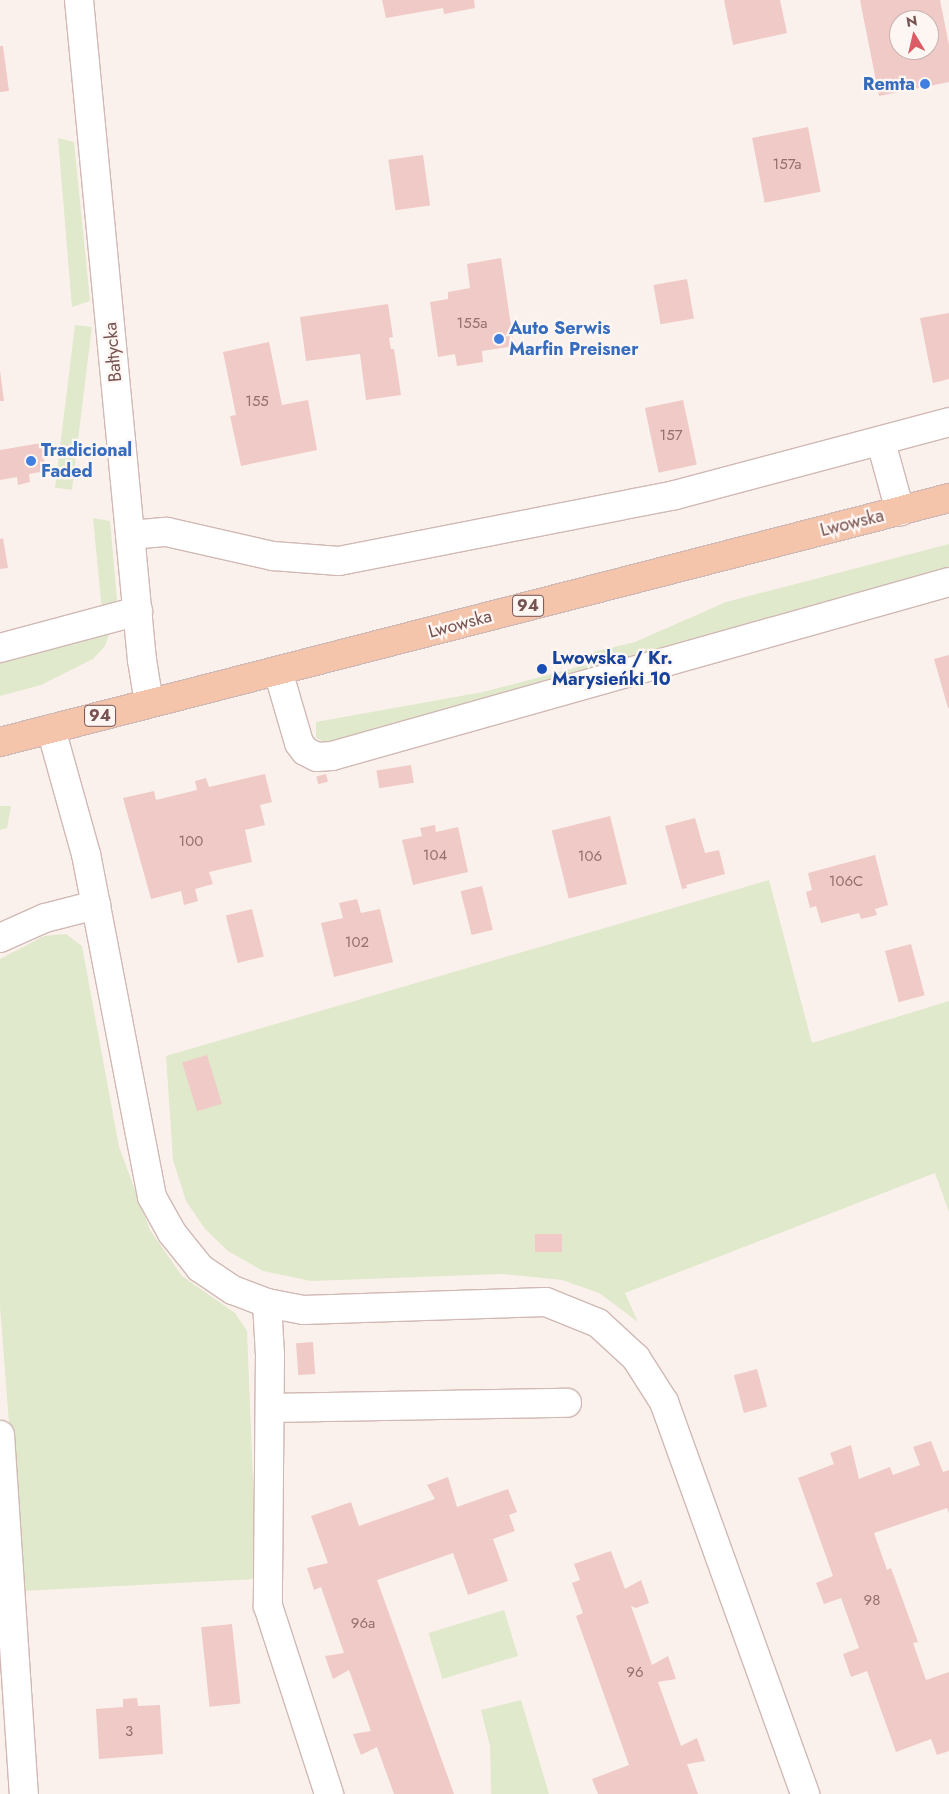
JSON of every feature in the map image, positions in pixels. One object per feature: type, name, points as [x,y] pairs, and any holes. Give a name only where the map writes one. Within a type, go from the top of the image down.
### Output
[{"type":"main road","name":"Lwowska","points":[[0,742],[949,498]]},
{"type":"street","name":"Bałtycka","points":[[79,0],[130,535],[149,704]]},
{"type":"street","points":[[130,535],[167,532],[274,556],[339,561],[676,495],[881,442],[949,422]]},
{"type":"street","points":[[881,442],[900,511]]},
{"type":"street","points":[[278,671],[299,743],[305,751],[317,757],[332,756],[949,582]]},
{"type":"street","points":[[0,648],[138,611]]},
{"type":"street","points":[[51,729],[86,854],[152,1197],[172,1233],[200,1268],[233,1290],[267,1303],[303,1310],[546,1302],[598,1323],[636,1358],[664,1402],[805,1794]]},
{"type":"street","points":[[0,938],[45,918],[96,905]]},
{"type":"street","points":[[267,1303],[270,1408],[268,1606],[329,1794]]},
{"type":"street","points":[[270,1408],[568,1402]]},
{"type":"street","points":[[0,1435],[3,1520],[24,1794]]},
{"type":"green space","points":[[58,138],[74,142],[90,301],[72,307]]},
{"type":"green space","points":[[75,325],[92,327],[72,490],[55,488]]},
{"type":"green space","points":[[93,518],[110,521],[117,600],[102,611]]},
{"type":"green space","points":[[949,544],[949,569],[327,743],[316,738],[316,722],[483,692],[586,665],[585,654],[635,642],[726,602]]},
{"type":"green space","points":[[102,631],[109,634],[105,646],[93,659],[41,685],[0,696],[0,657]]},
{"type":"green space","points":[[0,806],[11,806],[7,828],[0,830]]},
{"type":"green space","points":[[769,880],[812,1043],[949,1001],[949,1212],[935,1173],[625,1293],[638,1322],[599,1293],[562,1280],[502,1274],[311,1281],[263,1271],[228,1251],[205,1229],[186,1201],[173,1160],[166,1056]]},
{"type":"green space","points":[[66,934],[82,946],[119,1147],[150,1230],[182,1276],[235,1313],[247,1331],[257,1579],[22,1591],[0,1307],[0,959],[44,936]]},
{"type":"green space","points":[[504,1610],[518,1656],[442,1679],[428,1633]]},
{"type":"green space","points":[[521,1700],[549,1794],[491,1794],[490,1746],[481,1710]]},
{"type":"building","points":[[382,0],[474,0],[475,8],[444,14],[443,8],[386,18]]},
{"type":"building","points":[[724,0],[780,0],[787,33],[733,45]]},
{"type":"building","points":[[860,0],[940,0],[949,45],[949,82],[879,96]]},
{"type":"building","points":[[0,46],[3,46],[9,91],[0,92]]},
{"type":"building","points":[[808,127],[821,192],[765,203],[752,138]]},
{"type":"building","points":[[423,155],[430,206],[395,210],[388,160]]},
{"type":"building","points":[[501,258],[514,346],[482,351],[483,362],[457,366],[455,354],[438,357],[430,302],[448,299],[448,292],[470,288],[467,264]]},
{"type":"building","points":[[687,279],[694,318],[660,324],[654,285]]},
{"type":"building","points":[[388,304],[393,337],[389,338],[391,349],[394,349],[401,395],[366,400],[360,354],[306,361],[300,317]]},
{"type":"building","points":[[949,313],[949,379],[933,383],[920,318]]},
{"type":"building","points":[[269,342],[282,405],[308,400],[317,450],[241,466],[230,416],[236,415],[223,352]]},
{"type":"building","points":[[0,370],[4,401],[0,401]]},
{"type":"building","points":[[683,400],[697,465],[659,473],[645,408]]},
{"type":"building","points":[[41,443],[46,471],[29,474],[30,482],[18,485],[17,477],[0,480],[0,450]]},
{"type":"building","points":[[3,538],[8,568],[0,569],[0,539]]},
{"type":"building","points":[[949,655],[949,708],[948,708],[934,659]]},
{"type":"building","points":[[411,765],[414,783],[379,788],[376,770]]},
{"type":"building","points":[[265,774],[272,802],[260,805],[265,825],[245,830],[252,862],[209,872],[213,884],[195,889],[198,901],[184,905],[181,891],[151,899],[123,798],[154,791],[156,800],[197,790],[195,781],[206,778],[209,787]]},
{"type":"building","points":[[326,774],[328,782],[318,784],[316,776]]},
{"type":"building","points":[[610,816],[627,884],[569,898],[552,831]]},
{"type":"building","points":[[695,818],[705,853],[719,850],[725,874],[686,885],[687,888],[682,889],[665,826]]},
{"type":"building","points":[[435,825],[436,832],[458,827],[468,872],[413,885],[402,840],[422,836],[420,828]]},
{"type":"building","points":[[875,855],[888,905],[875,909],[877,915],[861,919],[859,913],[821,923],[816,906],[810,908],[806,892],[812,890],[808,873]]},
{"type":"building","points":[[482,886],[493,930],[472,935],[461,891]]},
{"type":"building","points":[[357,899],[361,913],[380,909],[393,962],[334,977],[321,923],[343,918],[339,903]]},
{"type":"building","points":[[252,909],[264,957],[238,963],[226,916]]},
{"type":"building","points":[[911,944],[925,995],[899,1002],[885,951]]},
{"type":"building","points":[[207,1055],[222,1104],[197,1111],[182,1063]]},
{"type":"building","points":[[535,1234],[562,1234],[562,1252],[535,1252]]},
{"type":"building","points":[[313,1342],[315,1374],[298,1375],[296,1343]]},
{"type":"building","points":[[757,1369],[767,1407],[744,1413],[734,1375]]},
{"type":"building","points":[[931,1441],[943,1472],[949,1470],[949,1513],[947,1508],[874,1533],[887,1570],[891,1568],[918,1642],[913,1643],[926,1680],[949,1672],[949,1751],[937,1755],[931,1739],[896,1752],[867,1671],[851,1677],[843,1654],[859,1648],[841,1598],[824,1604],[816,1583],[833,1576],[798,1478],[834,1464],[830,1453],[851,1445],[859,1479],[890,1467],[893,1475],[920,1465],[913,1447]]},
{"type":"building","points":[[448,1477],[457,1507],[508,1489],[517,1512],[509,1515],[515,1531],[493,1539],[508,1581],[468,1595],[453,1553],[377,1580],[454,1794],[394,1794],[377,1747],[361,1755],[353,1734],[371,1731],[349,1670],[333,1679],[325,1656],[344,1653],[321,1587],[314,1590],[307,1568],[328,1563],[311,1516],[351,1502],[359,1526],[435,1499],[427,1485]]},
{"type":"building","points":[[611,1551],[625,1589],[641,1580],[649,1603],[636,1608],[631,1606],[652,1665],[668,1656],[676,1679],[658,1682],[681,1746],[697,1738],[705,1761],[687,1764],[698,1794],[598,1794],[592,1779],[629,1765],[576,1616],[583,1613],[572,1583],[580,1580],[574,1564]]},
{"type":"building","points":[[232,1624],[240,1704],[210,1707],[201,1627]]},
{"type":"building","points":[[137,1698],[138,1706],[160,1705],[163,1754],[99,1759],[96,1709],[123,1707],[123,1699]]},
{"type":"place","name":"Remta","points":[[925,84]]},
{"type":"place","name":"Auto Serwis Marfin Preisner","points":[[499,339]]},
{"type":"place","name":"Tradicional Faded","points":[[31,461]]},
{"type":"place","name":"Lwowska / Kr. Marysieńki 10","points":[[542,669]]}]
